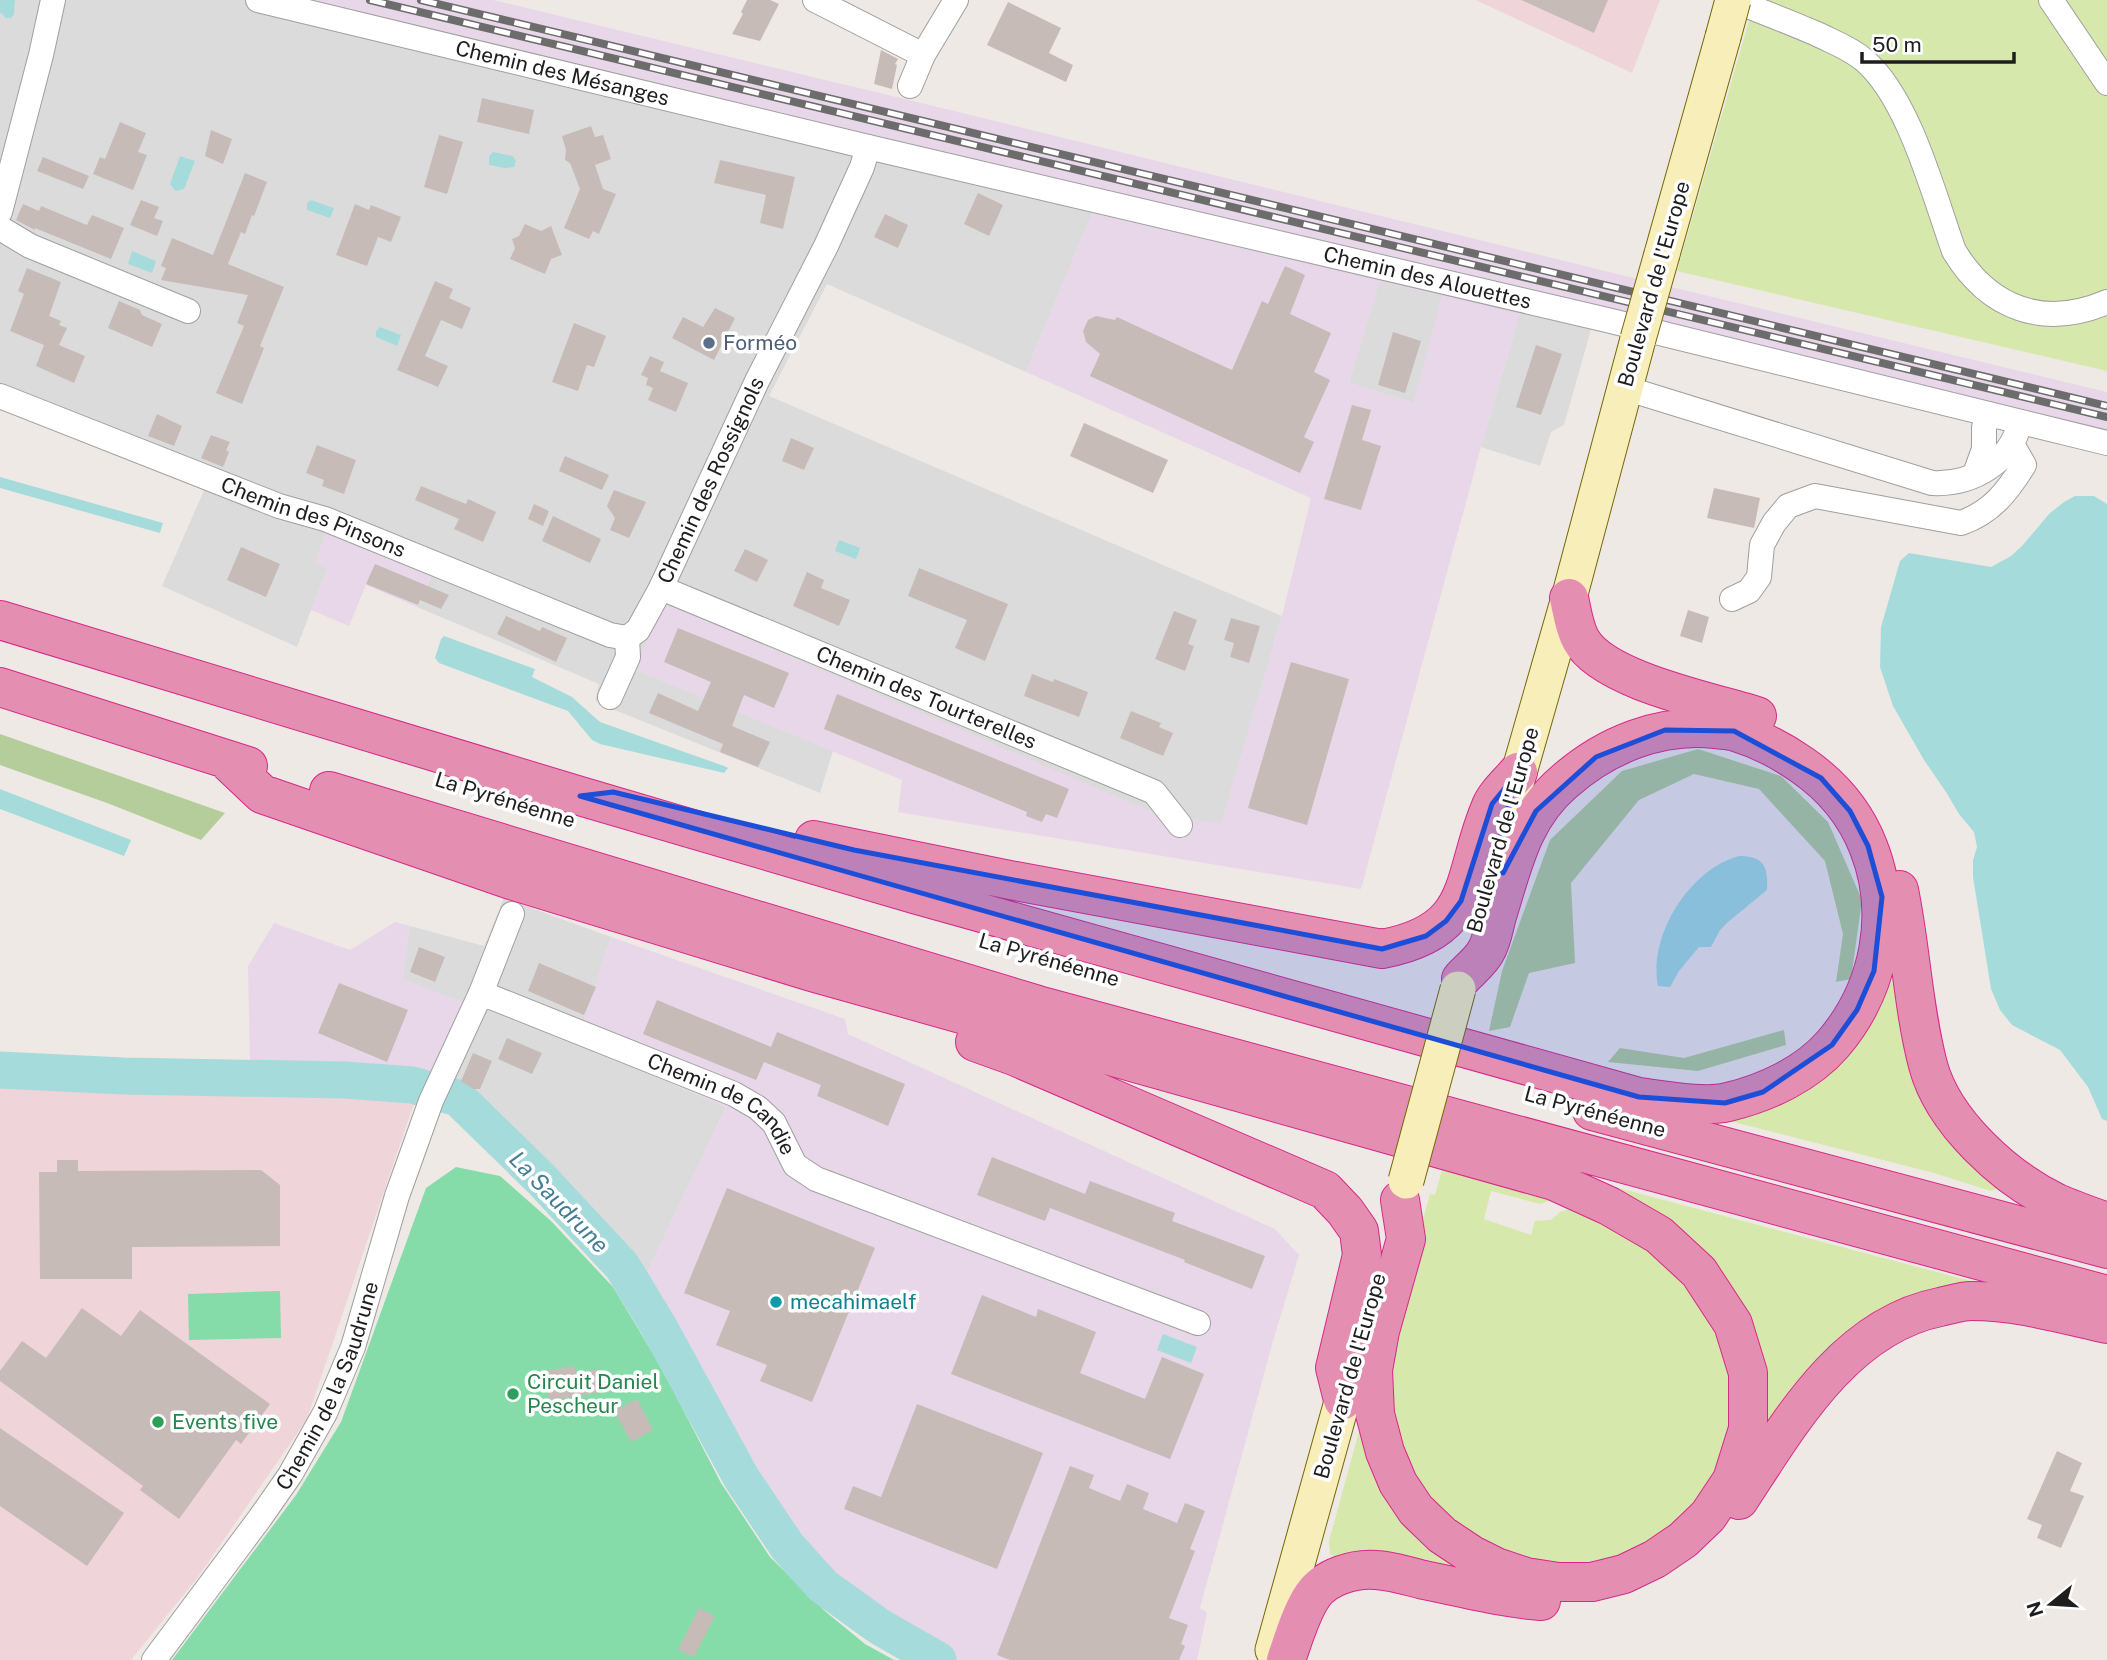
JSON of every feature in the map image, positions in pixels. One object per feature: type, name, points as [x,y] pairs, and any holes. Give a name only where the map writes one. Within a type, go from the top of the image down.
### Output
[{"type":"highway","points":[[1569,598],[1581,640],[1596,657],[1633,678],[1759,716],[1817,749],[1853,785],[1873,814],[1889,849],[1900,893],[1928,1067],[1948,1109],[1976,1144],[2006,1171],[2056,1202],[2107,1222]]},
{"type":"highway","points":[[0,620],[914,894],[1639,1097],[1684,1103],[1725,1103],[1763,1092],[1800,1072],[1832,1045],[1857,1010],[1874,971],[1881,934],[1882,897],[1868,846],[1850,811],[1821,778],[1790,756],[1734,731],[1698,727],[1665,730],[1627,742],[1597,757],[1563,782],[1536,811],[1520,842],[1486,952],[1460,984]]},
{"type":"highway","name":"La Pyrénéenne","points":[[0,641],[544,812],[1057,962],[1374,1052],[2107,1249]]},
{"type":"highway","name":"La Pyrénéenne","points":[[0,687],[721,911],[1038,1005],[2107,1295]]},
{"type":"highway","points":[[225,759],[262,794],[511,880],[812,972],[1554,1181],[1609,1206],[1659,1235],[1699,1272],[1733,1324],[1748,1373],[1748,1429],[1732,1479],[1708,1516],[1683,1540],[1655,1559],[1624,1574],[1592,1582],[1558,1583],[1516,1574],[1472,1555],[1442,1535],[1416,1510],[1398,1483],[1385,1452],[1375,1415],[1373,1370],[1380,1331],[1406,1239],[1403,1190]]},
{"type":"highway","points":[[580,796],[613,792],[854,850],[1381,948],[1403,945],[1426,936],[1446,920],[1461,901],[1492,804],[1518,772]]},
{"type":"highway","points":[[812,972],[836,992],[1014,1056],[1325,1190],[1359,1231],[1362,1255],[1335,1368],[1343,1400]]},
{"type":"highway","points":[[1286,1660],[1313,1595],[1325,1583],[1347,1573],[1375,1569],[1518,1599],[1563,1603],[1625,1594],[1654,1581],[1682,1563],[1717,1529],[1819,1385],[1857,1345],[1891,1323],[1929,1309],[1968,1301],[2007,1303],[2107,1324]]},
{"type":"street","points":[[0,212],[53,0]]},
{"type":"street","name":"Chemin des Mésanges","points":[[258,0],[868,147]]},
{"type":"street","points":[[815,0],[923,55]]},
{"type":"street","points":[[910,86],[923,55],[956,0]]},
{"type":"street","points":[[1733,0],[1844,47],[1880,76],[1904,116],[1954,251],[1978,283],[2007,304],[2031,313],[2072,313],[2107,302]]},
{"type":"street","name":"Boulevard de l'Europe","points":[[1270,1660],[1569,598],[1638,339],[1725,47],[1733,0]]},
{"type":"street","points":[[2051,0],[2107,83]]},
{"type":"street","name":"Chemin des Alouettes","points":[[868,147],[1618,323],[2107,443]]},
{"type":"street","name":"Chemin des Rossignols","points":[[610,697],[628,657],[627,638],[638,629],[661,588],[757,381],[826,246],[862,167],[868,147]]},
{"type":"street","points":[[0,228],[30,246],[188,311]]},
{"type":"street","points":[[1625,388],[1932,483],[1946,484],[1964,480],[1995,464],[2012,446],[2020,422]]},
{"type":"street","name":"Chemin des Pinsons","points":[[0,396],[279,506],[325,519],[610,635],[627,638]]},
{"type":"street","points":[[1975,474],[1984,449],[1984,428],[1988,414]]},
{"type":"street","points":[[1732,599],[1749,591],[1759,578],[1762,545],[1774,523],[1788,506],[1815,496],[1961,523],[1989,509],[2011,485],[2024,465],[2012,446]]},
{"type":"street","name":"Chemin des Tourterelles","points":[[661,588],[1154,792],[1180,825]]},
{"type":"street","points":[[481,993],[512,914]]},
{"type":"street","name":"Chemin de la Saudrune","points":[[154,1660],[290,1475],[325,1413],[353,1347],[397,1196],[435,1090],[481,993]]},
{"type":"street","name":"Chemin de Candie","points":[[481,993],[734,1094],[758,1108],[774,1123],[795,1165],[816,1179],[1198,1322]]},
{"type":"highlighted area","points":[[1665,730],[1734,731],[1821,778],[1850,811],[1868,846],[1882,897],[1874,971],[1857,1010],[1832,1045],[1763,1092],[1725,1103],[1639,1097],[580,796],[613,792],[854,850],[1382,949],[1426,936],[1446,921],[1461,901],[1492,804],[1518,772],[1491,869],[1503,873],[1536,811],[1596,757]]},
{"type":"shaded area","points":[[0,0],[315,0],[1102,190],[1026,372],[827,284],[769,396],[1282,616],[1221,825],[1150,811],[634,669],[833,751],[820,793],[600,704],[595,700],[599,684],[417,607],[431,575],[327,569],[297,647],[162,586],[205,488],[0,410]]},
{"type":"shaded area","points":[[315,0],[493,0],[913,101],[2107,392],[2107,432],[1521,309],[1361,889],[898,812],[902,780],[634,669],[666,603],[1150,811],[1221,824],[1282,616],[1311,498],[1026,372],[1102,190]],"holes":[[[1379,282],[1442,295],[1414,403],[1349,383]]]},
{"type":"shaded area","points":[[1476,0],[1660,0],[1632,73]]},
{"type":"shaded area","points":[[1379,281],[1443,295],[1414,403],[1349,383]]},
{"type":"shaded area","points":[[1521,309],[1592,326],[1564,425],[1551,432],[1540,466],[1481,447]]},
{"type":"shaded area","points":[[325,534],[431,574],[417,607],[366,585],[349,626],[311,610],[327,569],[315,563]]},
{"type":"shaded area","points":[[504,898],[611,937],[577,1043],[726,1107],[647,1273],[627,1262],[603,1228],[436,1065],[402,979],[410,926],[484,946]]},
{"type":"shaded area","points":[[395,922],[410,926],[402,979],[464,1002],[429,1079],[250,1065],[248,966],[274,923],[350,950]]},
{"type":"shaded area","points":[[611,937],[845,1019],[848,1034],[1275,1229],[1299,1255],[1200,1608],[1207,1613],[1197,1660],[959,1660],[876,1615],[822,1571],[761,1494],[647,1273],[726,1107],[577,1043]]},
{"type":"shaded area","points":[[0,1083],[417,1094],[307,1419],[198,1577],[131,1660],[0,1660]]},
{"type":"green space","points":[[1755,0],[2107,0],[2107,371],[1677,271]]},
{"type":"green space","points":[[0,734],[225,813],[201,840],[0,765]]},
{"type":"green space","points":[[1698,749],[1781,776],[1828,822],[1862,900],[1851,979],[1836,982],[1843,934],[1825,861],[1759,789],[1694,774],[1639,800],[1571,883],[1575,963],[1529,973],[1510,1027],[1489,1031],[1502,971],[1550,840],[1622,771]]},
{"type":"green space","points":[[1888,935],[1909,1034],[2006,1185],[1991,1191],[1934,1173],[1694,1112],[1791,1085]]},
{"type":"green space","points":[[1784,1030],[1786,1045],[1698,1071],[1608,1062],[1620,1048],[1684,1058]]},
{"type":"green space","points":[[1445,1159],[1556,1198],[1540,1204],[1491,1191],[1484,1219],[1531,1235],[1535,1221],[1551,1220],[1560,1212],[1581,1206],[1640,1238],[1703,1297],[1732,1364],[1733,1438],[1706,1491],[1658,1540],[1591,1567],[1536,1566],[1450,1525],[1400,1458],[1386,1353],[1430,1194],[1435,1195]]},
{"type":"green space","name":"Circuit Daniel Pescheur","points":[[456,1167],[500,1176],[551,1221],[613,1287],[661,1367],[721,1483],[770,1557],[826,1612],[865,1644],[894,1660],[172,1660],[296,1495],[341,1422],[426,1188]]},
{"type":"green space","points":[[1603,1184],[1991,1286],[1942,1296],[1756,1461],[1760,1367]]},
{"type":"green space","points":[[280,1291],[281,1338],[189,1340],[188,1294]]},
{"type":"green space","points":[[1360,1428],[1487,1574],[1335,1558],[1330,1554],[1329,1541]]},
{"type":"water","points":[[0,0],[15,0],[11,18],[5,18],[0,13]]},
{"type":"water","points":[[493,152],[513,156],[516,161],[514,167],[489,165],[489,156]]},
{"type":"water","points":[[180,156],[195,161],[184,189],[175,191],[170,184]]},
{"type":"water","points":[[311,200],[334,208],[330,218],[307,210],[307,203]]},
{"type":"water","points":[[132,251],[156,261],[152,273],[128,264]]},
{"type":"water","points":[[380,327],[401,335],[397,346],[376,337],[376,331]]},
{"type":"water","points":[[0,477],[163,523],[160,533],[0,488]]},
{"type":"water","points":[[2075,496],[2094,496],[2107,504],[2107,1121],[2102,1119],[2088,1087],[2060,1050],[2012,1025],[2000,1010],[1991,989],[1973,877],[1973,860],[1977,847],[1974,832],[1924,760],[1893,706],[1880,667],[1881,627],[1900,561],[1909,553],[1991,567],[2011,556],[2049,514]]},
{"type":"water","points":[[839,540],[860,548],[856,559],[835,551]]},
{"type":"water","points":[[444,636],[535,669],[532,677],[572,697],[600,722],[728,768],[724,773],[600,744],[592,740],[568,711],[439,663],[435,658]]},
{"type":"water","points":[[0,789],[131,840],[124,856],[0,809]]},
{"type":"water","points":[[1739,856],[1754,858],[1763,864],[1767,875],[1767,890],[1720,930],[1711,947],[1699,947],[1679,971],[1670,987],[1658,986],[1660,946],[1676,907],[1704,875],[1721,863]]},
{"type":"water","points":[[1163,1334],[1197,1347],[1191,1363],[1157,1350]]},
{"type":"building","points":[[747,0],[770,0],[779,4],[760,41],[732,34]]},
{"type":"building","points":[[1521,0],[1608,0],[1594,33]]},
{"type":"building","points":[[1008,2],[1061,28],[1049,53],[1073,65],[1066,82],[987,45]]},
{"type":"building","points":[[881,50],[898,59],[892,89],[874,84]]},
{"type":"building","points":[[482,98],[534,110],[529,134],[477,122]]},
{"type":"building","points":[[120,122],[146,133],[138,152],[147,155],[133,190],[93,174],[100,157],[105,159]]},
{"type":"building","points":[[591,126],[595,137],[603,135],[611,159],[595,165],[603,189],[616,194],[599,234],[593,231],[589,239],[564,228],[580,189],[570,163],[565,160],[566,150],[562,136]]},
{"type":"building","points":[[211,130],[232,139],[223,164],[205,156]]},
{"type":"building","points":[[439,135],[463,142],[447,194],[424,187]]},
{"type":"building","points":[[43,157],[89,176],[83,189],[37,171]]},
{"type":"building","points":[[720,160],[795,177],[783,229],[760,223],[766,195],[714,183]]},
{"type":"building","points":[[245,173],[267,182],[254,216],[252,215],[245,234],[241,232],[228,264],[284,287],[260,346],[264,348],[242,404],[216,393],[244,326],[237,323],[248,295],[161,280],[166,268],[161,266],[172,238],[213,255]]},
{"type":"building","points":[[978,193],[1003,205],[989,236],[964,224]]},
{"type":"building","points":[[141,200],[159,207],[154,218],[163,221],[157,236],[130,225]]},
{"type":"building","points":[[23,204],[39,211],[41,206],[87,225],[92,215],[124,228],[111,259],[16,220]]},
{"type":"building","points":[[355,204],[369,210],[371,205],[401,217],[391,242],[378,237],[367,266],[336,255]]},
{"type":"building","points":[[885,214],[908,225],[898,248],[874,237]]},
{"type":"building","points":[[525,224],[541,231],[551,226],[562,255],[551,259],[545,274],[510,259],[515,248],[512,239],[519,236]]},
{"type":"building","points":[[1285,266],[1305,275],[1290,314],[1331,333],[1314,372],[1330,380],[1304,437],[1314,442],[1300,473],[1090,376],[1100,354],[1086,342],[1083,331],[1088,320],[1096,316],[1115,320],[1117,317],[1232,370],[1262,301],[1268,304]]},
{"type":"building","points":[[27,268],[61,282],[49,316],[61,321],[59,325],[67,328],[59,345],[85,356],[74,383],[36,366],[44,345],[10,331],[24,294],[18,291]]},
{"type":"building","points":[[435,281],[453,289],[449,298],[471,308],[462,329],[441,320],[425,356],[448,366],[438,387],[397,370]]},
{"type":"building","points":[[119,301],[162,324],[152,347],[108,328]]},
{"type":"building","points":[[715,308],[735,318],[714,360],[672,338],[683,317],[703,327]]},
{"type":"building","points":[[574,323],[606,336],[594,367],[587,365],[578,391],[552,382]]},
{"type":"building","points":[[1393,332],[1421,341],[1405,393],[1378,385]]},
{"type":"building","points":[[1536,345],[1562,354],[1541,415],[1516,407]]},
{"type":"building","points":[[650,356],[664,362],[660,371],[688,383],[676,412],[648,400],[653,388],[646,385],[648,378],[641,375]]},
{"type":"building","points":[[1352,405],[1371,410],[1362,440],[1381,446],[1361,510],[1324,499]]},
{"type":"building","points":[[157,414],[182,426],[174,446],[148,436]]},
{"type":"building","points":[[1084,423],[1168,460],[1153,493],[1070,456]]},
{"type":"building","points":[[211,435],[230,442],[223,467],[201,458]]},
{"type":"building","points":[[791,438],[814,448],[804,470],[782,461]]},
{"type":"building","points":[[317,445],[356,460],[344,494],[322,486],[324,480],[306,473]]},
{"type":"building","points":[[565,456],[609,475],[602,490],[559,471]]},
{"type":"building","points":[[421,486],[466,504],[468,499],[496,512],[483,542],[454,529],[459,519],[415,500]]},
{"type":"building","points":[[1714,488],[1760,498],[1754,528],[1707,518]]},
{"type":"building","points":[[614,490],[646,502],[629,538],[610,530],[615,518],[607,506]]},
{"type":"building","points":[[534,504],[549,511],[543,526],[528,519]]},
{"type":"building","points":[[553,516],[601,539],[590,563],[542,541]]},
{"type":"building","points":[[241,547],[280,564],[266,597],[227,580]]},
{"type":"building","points":[[745,549],[768,560],[757,582],[734,571]]},
{"type":"building","points":[[375,564],[449,595],[441,609],[420,600],[418,605],[366,584]]},
{"type":"building","points":[[919,568],[1008,604],[985,661],[955,648],[967,620],[908,596]]},
{"type":"building","points":[[807,572],[824,580],[821,588],[850,600],[839,626],[793,606]]},
{"type":"building","points":[[1688,610],[1709,617],[1702,643],[1680,636]]},
{"type":"building","points":[[1174,611],[1197,620],[1188,644],[1194,646],[1185,671],[1155,659]]},
{"type":"building","points":[[506,616],[540,631],[542,627],[567,638],[556,662],[497,634]]},
{"type":"building","points":[[1231,618],[1260,626],[1249,663],[1230,657],[1234,643],[1224,640]]},
{"type":"building","points":[[678,628],[789,673],[774,708],[744,695],[732,726],[770,742],[758,767],[720,752],[723,744],[649,713],[658,693],[698,711],[711,682],[664,662]]},
{"type":"building","points":[[1291,662],[1349,679],[1307,825],[1248,808]]},
{"type":"building","points":[[1032,674],[1088,692],[1079,717],[1024,696]]},
{"type":"building","points":[[837,694],[1069,789],[1057,818],[1046,814],[1042,822],[1026,816],[1027,812],[824,729]]},
{"type":"building","points":[[1131,711],[1161,723],[1159,727],[1173,733],[1163,756],[1120,738]]},
{"type":"building","points":[[419,947],[445,957],[435,982],[410,972]]},
{"type":"building","points":[[539,963],[596,987],[584,1015],[528,991]]},
{"type":"building","points":[[339,983],[408,1010],[387,1062],[318,1033]]},
{"type":"building","points":[[657,1000],[771,1047],[777,1032],[905,1084],[888,1126],[817,1096],[821,1085],[764,1062],[756,1080],[643,1034]]},
{"type":"building","points":[[507,1038],[542,1053],[532,1074],[498,1059]]},
{"type":"building","points":[[473,1053],[492,1061],[480,1089],[473,1089],[461,1081]]},
{"type":"building","points":[[992,1157],[1085,1194],[1090,1181],[1175,1213],[1172,1221],[1265,1256],[1252,1289],[1050,1208],[1045,1221],[977,1195]]},
{"type":"building","points":[[57,1160],[78,1160],[78,1171],[261,1170],[280,1185],[280,1246],[132,1247],[132,1279],[40,1279],[39,1172],[57,1172]]},
{"type":"building","name":"mecahimaelf","points":[[727,1188],[875,1248],[812,1402],[760,1381],[767,1365],[716,1345],[730,1311],[684,1293]]},
{"type":"building","points":[[982,1295],[1036,1317],[1038,1309],[1096,1332],[1080,1373],[1145,1399],[1162,1357],[1204,1374],[1170,1459],[951,1374]]},
{"type":"building","points":[[82,1308],[121,1336],[140,1310],[270,1404],[241,1444],[236,1440],[179,1519],[140,1490],[143,1486],[0,1381],[0,1371],[22,1341],[46,1358]]},
{"type":"building","points":[[575,1366],[576,1373],[598,1369],[601,1392],[549,1401],[545,1371]]},
{"type":"building","points":[[637,1399],[653,1430],[631,1442],[614,1411]]},
{"type":"building","points":[[917,1404],[1043,1453],[997,1569],[844,1509],[853,1486],[881,1497]]},
{"type":"building","points":[[0,1428],[124,1513],[87,1566],[0,1506]]},
{"type":"building","points":[[2057,1451],[2082,1463],[2070,1491],[2084,1496],[2061,1548],[2037,1538],[2042,1525],[2027,1519]]},
{"type":"building","points":[[1070,1466],[1094,1475],[1089,1488],[1120,1501],[1127,1484],[1149,1493],[1143,1509],[1177,1523],[1185,1503],[1205,1511],[1190,1549],[1195,1551],[1169,1618],[1188,1625],[1181,1644],[1185,1646],[1179,1660],[1010,1660],[997,1655]]},
{"type":"building","points":[[699,1608],[715,1616],[694,1657],[678,1650]]},
{"type":"waterway","name":"La Saudrune","points":[[0,1070],[124,1076],[345,1080],[412,1085],[458,1098],[541,1179],[622,1266],[659,1327],[742,1479],[787,1546],[823,1586],[880,1627],[938,1660]]},
{"type":"railway","points":[[370,0],[2107,417]]},
{"type":"railway","points":[[421,0],[2107,406]]},
{"type":"place","name":"Forméo","points":[[709,343]]},
{"type":"place","name":"mecahimaelf","points":[[776,1302]]},
{"type":"place","name":"Circuit Daniel Pescheur","points":[[513,1394]]},
{"type":"place","name":"Events five","points":[[158,1422]]}]
